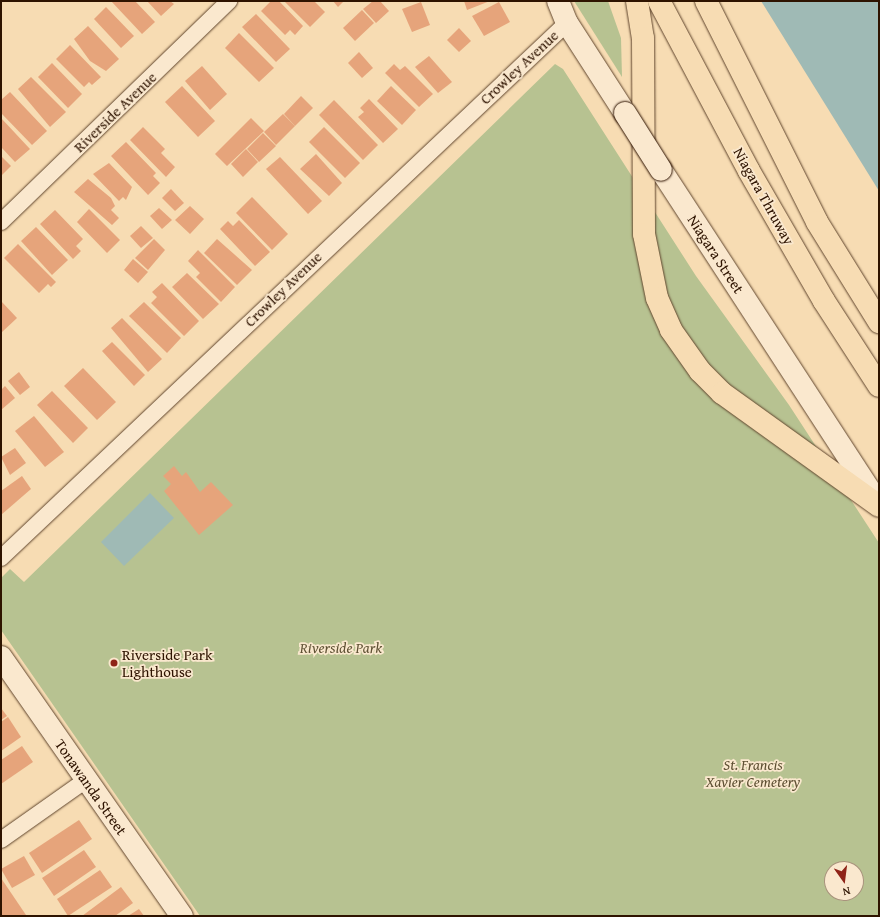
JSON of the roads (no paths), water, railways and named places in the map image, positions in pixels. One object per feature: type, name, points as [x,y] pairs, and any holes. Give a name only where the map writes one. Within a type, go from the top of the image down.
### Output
[{"type":"highway","points":[[637,1],[643,38],[644,234],[657,298],[671,330],[700,371],[722,393],[879,505]]},
{"type":"highway","name":"Niagara Thruway","points":[[660,1],[749,171],[824,301],[879,386]]},
{"type":"highway","points":[[706,1],[817,222],[879,322]]},
{"type":"main road","name":"Niagara Street","points":[[558,1],[567,23],[879,505]]},
{"type":"main road","name":"Tonawanda Street","points":[[1,657],[182,916]]},
{"type":"street","name":"Riverside Avenue","points":[[1,222],[229,1]]},
{"type":"street","name":"Crowley Avenue","points":[[1,558],[567,23]]},
{"type":"street","points":[[1,840],[86,780]]},
{"type":"water","points":[[761,1],[879,1],[879,191]]},
{"type":"water","points":[[150,493],[174,518],[124,566],[101,542]]},
{"type":"place","name":"Riverside Park Lighthouse","points":[[114,663]]},
{"type":"park label","name":"Riverside Park","points":[[341,648]]},
{"type":"park label","name":"St. Francis Xavier Cemetery","points":[[753,772]]}]
